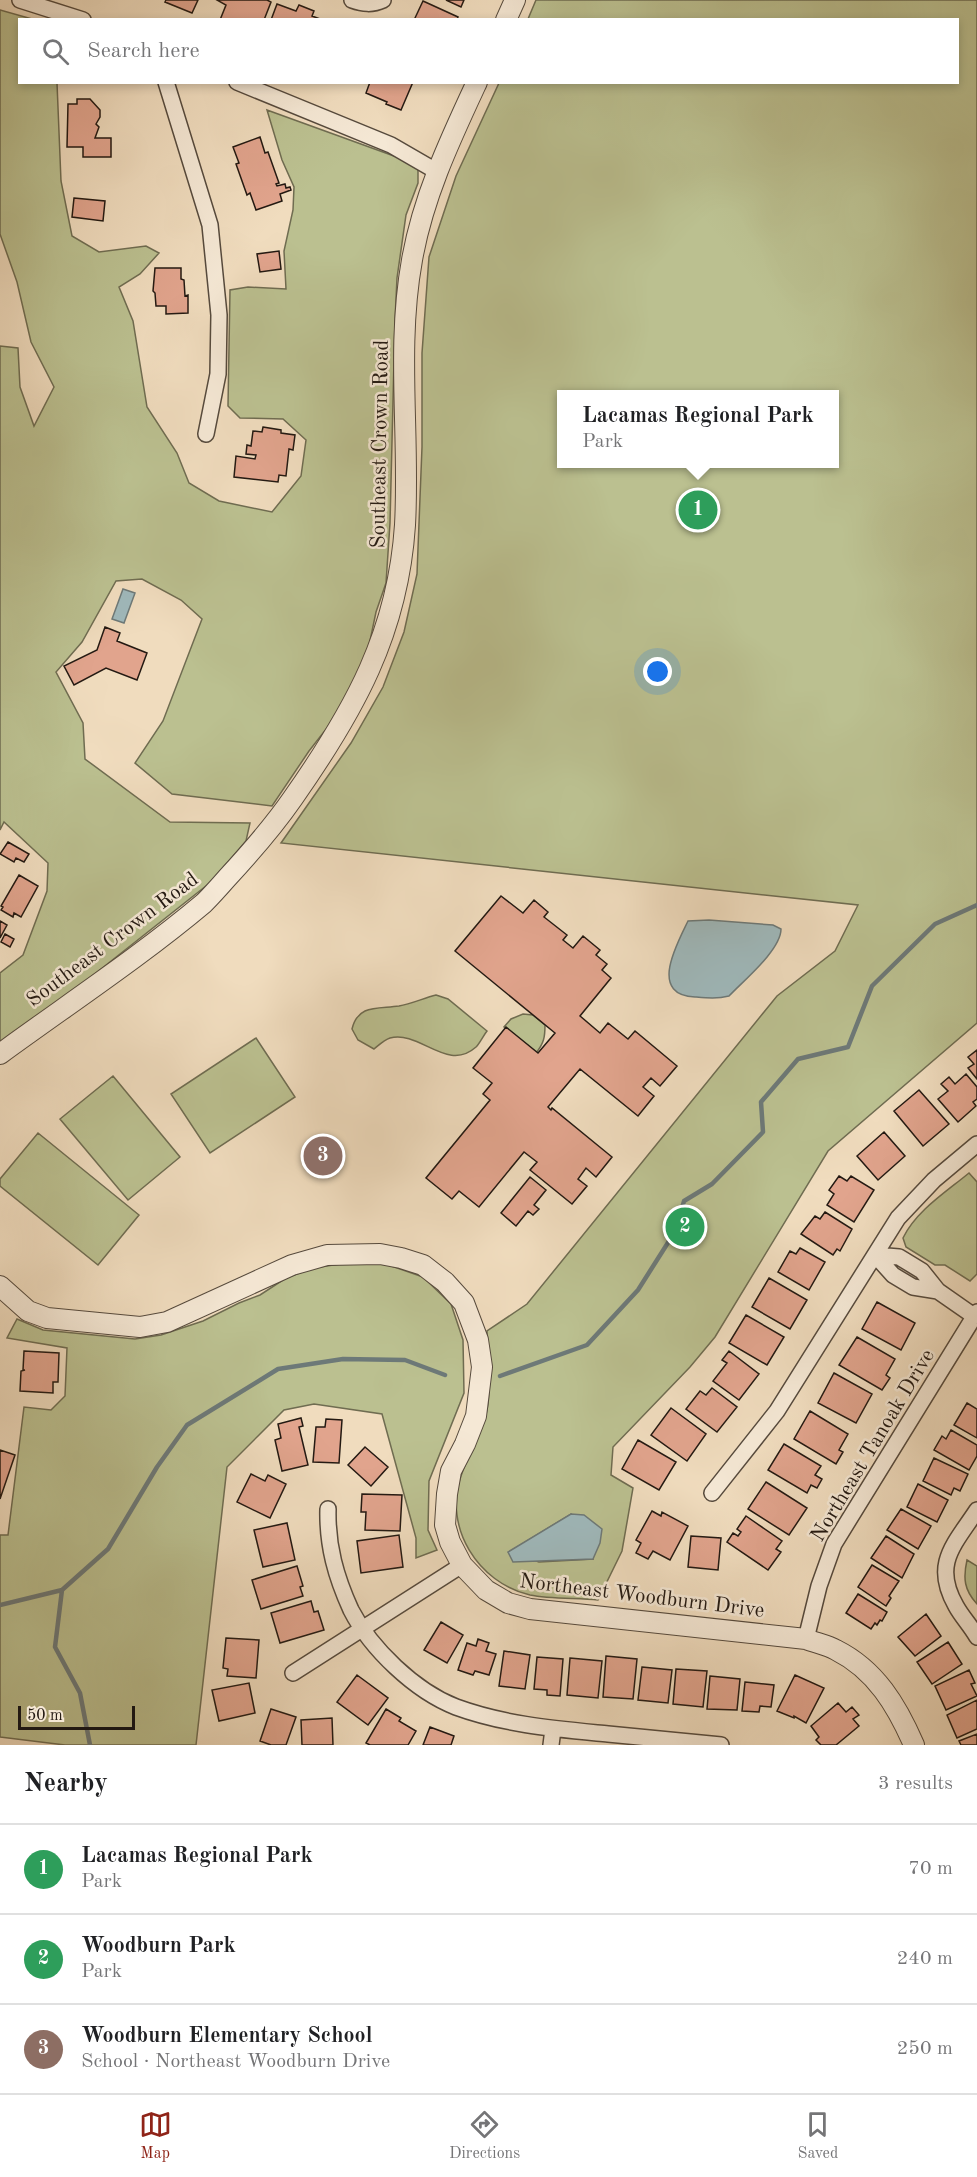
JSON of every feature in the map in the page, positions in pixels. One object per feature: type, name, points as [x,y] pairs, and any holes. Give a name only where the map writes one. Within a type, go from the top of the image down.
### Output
[{"type":"street","points":[[20,0],[76,18]]},
{"type":"street","points":[[352,0],[362,4],[371,4],[383,0]]},
{"type":"street","points":[[507,18],[515,0]]},
{"type":"street","points":[[167,84],[210,225],[219,315],[218,374],[206,434]]},
{"type":"street","points":[[242,84],[391,145],[436,171]]},
{"type":"street","name":"Southeast Crown Road","points":[[0,1054],[206,901],[278,821],[319,760],[366,680],[385,633],[394,602],[400,564],[405,513],[403,361],[407,296],[418,229],[436,171],[476,84]]},
{"type":"street","points":[[712,1493],[777,1411],[898,1218],[934,1180],[977,1144]]},
{"type":"street","name":"Northeast Woodburn Drive","points":[[0,1286],[28,1311],[47,1318],[140,1327],[167,1322],[292,1265],[327,1255],[380,1254],[423,1265],[444,1282],[464,1303],[478,1340],[482,1366],[476,1416],[451,1471],[445,1524],[450,1542],[462,1565],[486,1590],[508,1603],[530,1609],[806,1639],[836,1650],[860,1664],[881,1684],[901,1716],[914,1745]]},
{"type":"street","points":[[875,1256],[893,1275],[913,1287],[938,1291],[975,1314]]},
{"type":"street","name":"Northeast Tanoak Drive","points":[[806,1639],[819,1586],[834,1544],[975,1314]]},
{"type":"street","points":[[327,1509],[327,1533],[332,1559],[341,1589],[361,1629],[387,1658],[418,1685],[454,1706],[489,1717],[553,1729],[721,1745]]},
{"type":"street","points":[[977,1510],[953,1546],[944,1568],[946,1586],[957,1608],[977,1637]]},
{"type":"street","points":[[293,1673],[462,1565]]},
{"type":"street","points":[[551,1745],[553,1729]]},
{"type":"green space","points":[[536,0],[977,0],[977,1023],[828,1151],[715,1337],[690,1367],[613,1447],[611,1475],[633,1488],[622,1551],[598,1600],[530,1595],[511,1589],[481,1566],[469,1550],[461,1533],[457,1514],[457,1495],[461,1476],[484,1422],[488,1404],[487,1331],[527,1304],[777,996],[835,951],[858,905],[281,843],[351,743],[383,687],[404,632],[417,574],[422,447],[422,353],[429,257],[456,176],[499,84],[959,84],[959,18],[528,18]],"holes":[[[571,1514],[593,1559],[539,1562],[509,1552]]]},
{"type":"green space","points":[[0,10],[28,18],[18,18],[18,84],[57,84],[61,181],[72,236],[99,252],[146,246],[159,253],[140,274],[119,287],[133,321],[147,407],[177,453],[189,483],[219,501],[272,512],[301,476],[306,440],[283,419],[240,418],[228,406],[230,290],[248,287],[286,289],[284,251],[293,210],[294,187],[282,160],[267,110],[405,160],[418,169],[418,183],[406,215],[397,278],[390,523],[386,583],[376,612],[366,660],[327,728],[272,806],[172,794],[135,763],[163,721],[202,619],[181,600],[142,579],[116,581],[82,642],[56,672],[83,723],[85,759],[170,822],[250,823],[246,841],[211,882],[0,1049],[0,973],[23,955],[47,891],[48,863],[4,822],[0,830],[0,346],[18,348],[20,387],[34,426],[54,387],[31,342],[17,282],[0,234]]},
{"type":"green space","points":[[436,995],[448,999],[487,1031],[476,1047],[465,1054],[444,1053],[401,1037],[390,1038],[374,1049],[358,1040],[352,1029],[359,1015],[370,1009],[404,1005]]},
{"type":"green space","points":[[523,1014],[533,1015],[545,1025],[544,1040],[536,1053],[504,1027],[511,1019]]},
{"type":"green space","points":[[256,1038],[295,1097],[210,1153],[171,1094]]},
{"type":"green space","points":[[113,1076],[180,1157],[128,1200],[60,1119]]},
{"type":"green space","points":[[38,1133],[139,1215],[98,1265],[0,1186],[0,1179]]},
{"type":"green space","points":[[969,1173],[977,1182],[977,1274],[970,1281],[945,1265],[935,1265],[906,1247],[903,1238],[924,1211]]},
{"type":"green space","points":[[380,1262],[423,1277],[451,1304],[463,1340],[464,1393],[429,1481],[428,1530],[437,1550],[416,1558],[416,1538],[382,1414],[314,1404],[284,1410],[227,1467],[196,1745],[65,1745],[0,1737],[0,1535],[8,1535],[24,1407],[51,1410],[65,1396],[67,1348],[7,1338],[17,1319],[43,1330],[135,1339],[161,1335],[203,1321],[260,1295],[286,1278],[313,1268],[347,1263]]},
{"type":"green space","points":[[967,1560],[977,1566],[977,1604],[969,1594],[966,1583]]},
{"type":"water","points":[[123,589],[135,593],[124,623],[112,619]]},
{"type":"water","points":[[709,920],[773,925],[781,929],[775,946],[752,974],[729,996],[708,998],[681,994],[673,988],[669,978],[673,955],[688,921]]},
{"type":"water","points":[[571,1514],[584,1515],[602,1529],[600,1543],[593,1559],[513,1562],[508,1552]]},
{"type":"building","points":[[166,0],[198,0],[192,13],[165,2]]},
{"type":"building","points":[[217,0],[267,0],[271,2],[265,18],[221,18],[226,5]]},
{"type":"building","points":[[446,0],[464,0],[461,7]]},
{"type":"building","points":[[423,1],[458,17],[458,18],[415,18]]},
{"type":"building","points":[[277,4],[296,11],[299,5],[314,11],[312,16],[317,18],[272,18]]},
{"type":"building","points":[[369,84],[412,84],[401,110],[366,93]]},
{"type":"building","points":[[77,99],[90,99],[100,110],[100,117],[96,124],[99,127],[95,138],[111,138],[111,157],[83,157],[83,147],[67,147],[68,104],[77,104]]},
{"type":"building","points":[[260,137],[279,183],[276,184],[277,186],[285,184],[286,188],[290,187],[291,190],[280,194],[282,201],[256,210],[250,193],[247,195],[236,164],[239,163],[233,147]]},
{"type":"building","points":[[74,198],[105,201],[103,221],[72,217]]},
{"type":"building","points":[[279,251],[281,269],[260,272],[257,254]]},
{"type":"building","points":[[155,268],[181,268],[185,296],[188,295],[188,313],[166,314],[166,306],[156,306],[153,291]]},
{"type":"building","points":[[263,427],[295,435],[293,450],[289,449],[286,476],[279,475],[278,482],[234,477],[236,456],[255,459],[256,455],[246,454],[247,445],[251,446],[253,431],[262,432]]},
{"type":"building","points":[[105,627],[120,633],[117,641],[147,653],[137,680],[106,668],[74,685],[64,666],[97,650]]},
{"type":"building","points":[[8,842],[29,854],[24,862],[16,858],[14,862],[0,854]]},
{"type":"building","points":[[19,875],[38,886],[21,917],[14,913],[13,917],[1,910],[3,907],[1,906]]},
{"type":"building","points":[[501,896],[523,913],[534,900],[548,912],[544,917],[567,935],[563,940],[573,948],[583,936],[600,950],[596,955],[607,964],[602,970],[611,978],[580,1016],[600,1033],[608,1023],[628,1039],[635,1031],[677,1066],[660,1086],[651,1078],[643,1087],[654,1096],[638,1116],[580,1069],[548,1107],[612,1157],[596,1177],[586,1168],[578,1179],[587,1186],[572,1204],[530,1170],[537,1162],[524,1152],[479,1207],[459,1191],[452,1199],[426,1178],[490,1100],[483,1094],[492,1083],[473,1068],[506,1027],[538,1053],[555,1033],[455,951]]},
{"type":"building","points":[[0,921],[7,925],[0,938]]},
{"type":"building","points":[[5,934],[14,939],[10,947],[1,942]]},
{"type":"building","points":[[977,1050],[977,1079],[968,1068],[974,1064],[968,1057]]},
{"type":"building","points":[[966,1074],[977,1087],[977,1099],[973,1102],[976,1106],[958,1122],[938,1099],[948,1091],[941,1084],[949,1077],[955,1084]]},
{"type":"building","points":[[919,1090],[949,1124],[923,1146],[894,1111]]},
{"type":"building","points":[[884,1132],[905,1156],[878,1180],[857,1156]]},
{"type":"building","points":[[839,1176],[847,1181],[851,1176],[874,1190],[854,1222],[827,1205],[834,1194],[829,1190]]},
{"type":"building","points":[[530,1177],[546,1190],[534,1205],[539,1209],[533,1215],[528,1211],[516,1226],[501,1213]]},
{"type":"building","points":[[825,1212],[852,1229],[840,1251],[837,1249],[833,1255],[801,1234],[815,1216],[820,1219]]},
{"type":"building","points":[[800,1248],[825,1262],[809,1290],[778,1272],[790,1251],[796,1254]]},
{"type":"building","points":[[769,1278],[807,1300],[790,1329],[752,1307]]},
{"type":"building","points":[[877,1302],[915,1323],[901,1350],[862,1329]]},
{"type":"building","points":[[746,1315],[784,1337],[767,1365],[729,1343]]},
{"type":"building","points":[[857,1337],[895,1359],[886,1375],[890,1378],[882,1390],[839,1365]]},
{"type":"building","points":[[24,1351],[59,1353],[58,1382],[53,1382],[53,1393],[20,1391],[21,1371],[25,1370],[23,1370]]},
{"type":"building","points":[[729,1351],[759,1374],[739,1400],[713,1381],[727,1363],[722,1360]]},
{"type":"building","points":[[834,1373],[872,1394],[856,1423],[818,1403]]},
{"type":"building","points":[[712,1388],[737,1407],[717,1432],[686,1409],[700,1391],[706,1395]]},
{"type":"building","points":[[967,1403],[977,1409],[977,1438],[954,1425]]},
{"type":"building","points":[[671,1408],[706,1434],[687,1461],[651,1435]]},
{"type":"building","points":[[810,1411],[848,1434],[839,1450],[843,1452],[836,1464],[794,1439]]},
{"type":"building","points":[[301,1418],[303,1426],[299,1427],[308,1465],[282,1471],[275,1440],[281,1438],[278,1424]]},
{"type":"building","points":[[326,1419],[342,1420],[339,1463],[313,1462],[316,1427],[325,1427]]},
{"type":"building","points":[[951,1430],[977,1445],[977,1456],[969,1470],[934,1450],[942,1436],[946,1439]]},
{"type":"building","points":[[638,1440],[676,1462],[659,1490],[622,1469]]},
{"type":"building","points":[[784,1444],[821,1466],[815,1475],[822,1479],[817,1488],[811,1485],[807,1493],[768,1470]]},
{"type":"building","points":[[365,1447],[388,1467],[371,1486],[348,1465]]},
{"type":"building","points":[[0,1450],[15,1455],[0,1499]]},
{"type":"building","points":[[934,1458],[968,1474],[960,1491],[954,1488],[951,1495],[923,1481]]},
{"type":"building","points":[[251,1474],[265,1481],[268,1475],[286,1484],[270,1518],[237,1502]]},
{"type":"building","points":[[766,1482],[807,1508],[789,1535],[748,1509]]},
{"type":"building","points":[[918,1484],[948,1500],[937,1522],[907,1507]]},
{"type":"building","points":[[362,1494],[402,1495],[400,1531],[365,1530],[366,1512],[361,1512]]},
{"type":"building","points":[[901,1509],[931,1526],[918,1549],[887,1530]]},
{"type":"building","points":[[652,1511],[661,1516],[662,1512],[688,1526],[670,1560],[653,1551],[648,1559],[636,1553],[641,1543],[636,1540]]},
{"type":"building","points":[[746,1516],[782,1541],[776,1549],[781,1552],[768,1570],[727,1542],[733,1533],[738,1536],[741,1532],[737,1529]]},
{"type":"building","points":[[287,1523],[295,1560],[263,1567],[254,1530]]},
{"type":"building","points":[[399,1535],[403,1567],[361,1573],[357,1541]]},
{"type":"building","points":[[691,1536],[721,1538],[718,1570],[688,1567]]},
{"type":"building","points":[[886,1536],[914,1554],[902,1578],[871,1558]]},
{"type":"building","points":[[872,1565],[899,1581],[889,1596],[891,1598],[886,1606],[858,1587]]},
{"type":"building","points":[[297,1566],[303,1586],[300,1587],[303,1596],[261,1609],[252,1580]]},
{"type":"building","points":[[858,1594],[887,1612],[882,1621],[880,1620],[877,1625],[875,1623],[871,1629],[846,1613]]},
{"type":"building","points":[[311,1601],[314,1612],[318,1611],[324,1630],[280,1643],[271,1613]]},
{"type":"building","points":[[926,1614],[941,1636],[915,1656],[898,1637]]},
{"type":"building","points":[[441,1622],[463,1635],[447,1663],[424,1650]]},
{"type":"building","points":[[226,1638],[259,1640],[256,1678],[227,1676],[228,1669],[223,1668]]},
{"type":"building","points":[[478,1639],[489,1643],[486,1651],[496,1654],[489,1675],[475,1671],[473,1675],[458,1670],[467,1643],[476,1646]]},
{"type":"building","points":[[948,1642],[962,1664],[932,1684],[917,1662]]},
{"type":"building","points":[[504,1651],[530,1655],[525,1689],[499,1686]]},
{"type":"building","points":[[606,1656],[637,1659],[633,1699],[603,1697]]},
{"type":"building","points":[[537,1657],[563,1659],[560,1696],[547,1695],[547,1690],[534,1689]]},
{"type":"building","points":[[570,1658],[602,1661],[598,1698],[567,1695]]},
{"type":"building","points":[[642,1667],[672,1670],[668,1703],[638,1700]]},
{"type":"building","points":[[676,1669],[707,1671],[703,1707],[673,1704]]},
{"type":"building","points":[[969,1670],[975,1683],[971,1684],[977,1696],[946,1710],[935,1686]]},
{"type":"building","points":[[357,1675],[388,1698],[368,1725],[337,1702]]},
{"type":"building","points":[[795,1675],[824,1688],[806,1723],[794,1716],[794,1718],[777,1711]]},
{"type":"building","points":[[710,1676],[740,1679],[737,1710],[707,1709]]},
{"type":"building","points":[[745,1682],[774,1685],[771,1707],[760,1706],[759,1712],[742,1711]]},
{"type":"building","points":[[249,1683],[255,1713],[219,1721],[212,1690]]},
{"type":"building","points":[[977,1700],[977,1729],[957,1738],[947,1715]]},
{"type":"building","points":[[838,1703],[846,1712],[852,1707],[859,1715],[853,1719],[859,1726],[836,1745],[821,1745],[816,1740],[819,1737],[811,1726]]},
{"type":"building","points":[[271,1709],[296,1717],[286,1745],[271,1745],[260,1741]]},
{"type":"building","points":[[386,1709],[401,1718],[399,1721],[416,1731],[408,1745],[370,1745],[366,1743]]},
{"type":"building","points":[[332,1718],[333,1745],[302,1745],[301,1720]]},
{"type":"building","points":[[430,1727],[454,1736],[451,1745],[423,1745]]},
{"type":"building","points":[[977,1734],[977,1745],[961,1745],[959,1741]]},
{"type":"waterway","points":[[500,1376],[587,1345],[638,1290],[676,1230],[684,1201],[712,1184],[763,1132],[761,1102],[798,1059],[848,1047],[872,986],[935,924],[977,905]]},
{"type":"waterway","points":[[0,1605],[62,1590],[108,1549],[157,1467],[187,1425],[278,1369],[343,1359],[405,1360],[445,1375]]},
{"type":"waterway","points":[[62,1590],[55,1647],[80,1693],[90,1745]]},
{"type":"place","name":"Lacamas Regional Park","points":[[698,510]]},
{"type":"place","name":"Woodburn Elementary School","points":[[323,1156]]},
{"type":"place","name":"Woodburn Park","points":[[685,1227]]}]
